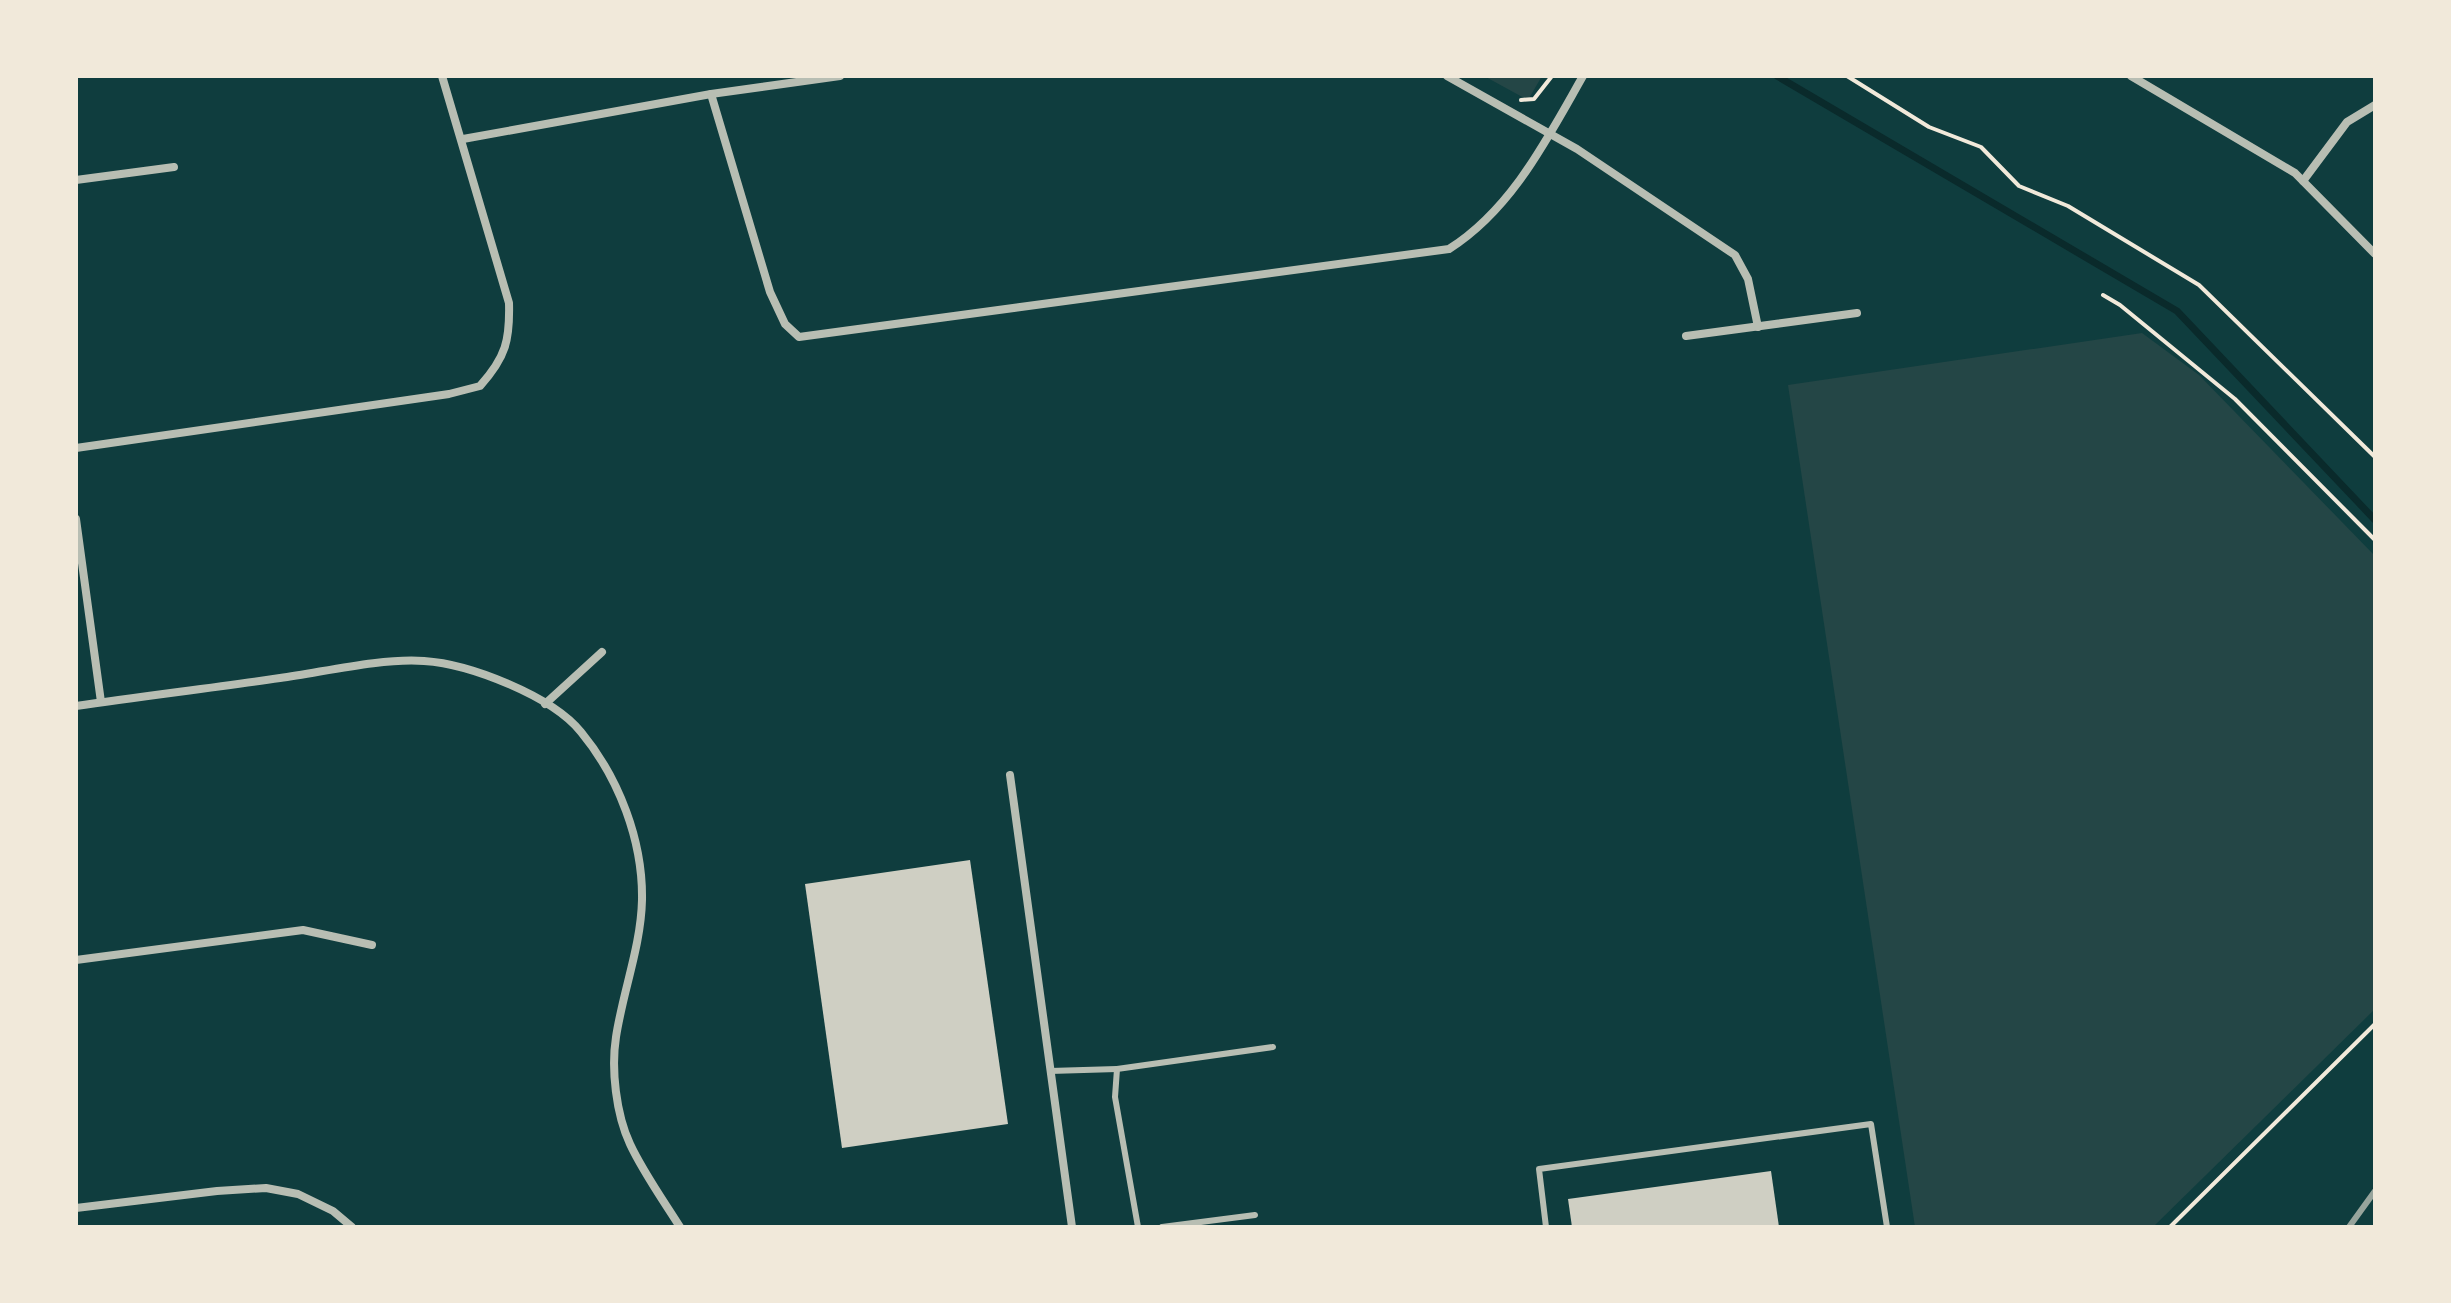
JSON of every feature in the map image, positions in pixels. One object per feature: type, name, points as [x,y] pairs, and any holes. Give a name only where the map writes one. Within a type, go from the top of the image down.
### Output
[{"type":"street","points":[[76,448],[449,394],[480,386],[506,350],[510,333],[509,303],[442,76]]},
{"type":"street","points":[[463,139],[711,94],[840,76]]},
{"type":"street","points":[[1447,76],[1577,149],[1735,255],[1748,279],[1758,327]]},
{"type":"street","points":[[711,94],[770,292],[785,324],[799,337],[1449,249],[1473,233],[1524,176],[1583,76]]},
{"type":"street","points":[[2131,76],[2295,173],[2375,254]]},
{"type":"street","points":[[2303,181],[2347,122],[2375,105]]},
{"type":"street","points":[[76,180],[174,167]]},
{"type":"street","points":[[1686,336],[1857,313]]},
{"type":"street","points":[[76,519],[101,702]]},
{"type":"street","points":[[545,704],[602,652]]},
{"type":"street","points":[[76,706],[363,666],[424,661],[474,670],[513,686],[545,704],[580,730],[612,779],[626,808],[640,867],[640,926],[616,1039],[619,1107],[630,1143],[680,1227]]},
{"type":"street","points":[[1010,775],[1072,1227]]},
{"type":"street","points":[[76,960],[303,930],[372,945]]},
{"type":"street","points":[[76,1208],[266,1188],[298,1194],[333,1211],[352,1227]]},
{"type":"lane","points":[[1050,1071],[1117,1069],[1273,1047]]},
{"type":"lane","points":[[1117,1069],[1115,1097],[1138,1227]]},
{"type":"lane","points":[[1546,1227],[1539,1169],[1871,1124],[1887,1227]]},
{"type":"lane","points":[[1162,1227],[1255,1215]]},
{"type":"path","points":[[1510,101],[1534,99],[1552,76]]},
{"type":"path","points":[[1847,76],[1929,127],[1981,147],[2019,186],[2068,206],[2199,285],[2375,457]]},
{"type":"path","points":[[2103,295],[2120,305],[2235,399],[2375,540]]},
{"type":"path","points":[[2170,1227],[2375,1024]]},
{"type":"shaded area","points":[[1484,76],[1542,76],[1528,100]]},
{"type":"shaded area","points":[[2142,333],[2199,375],[2375,556],[2375,1009],[2153,1227],[1915,1227],[1788,385]]},
{"type":"building","points":[[970,860],[1008,1124],[842,1148],[805,884]]},
{"type":"building","points":[[1771,1171],[1779,1227],[1572,1227],[1568,1199]]},
{"type":"waterway","points":[[1777,76],[2177,311],[2375,520]]},
{"type":"railway","points":[[2349,1227],[2375,1191]]}]
